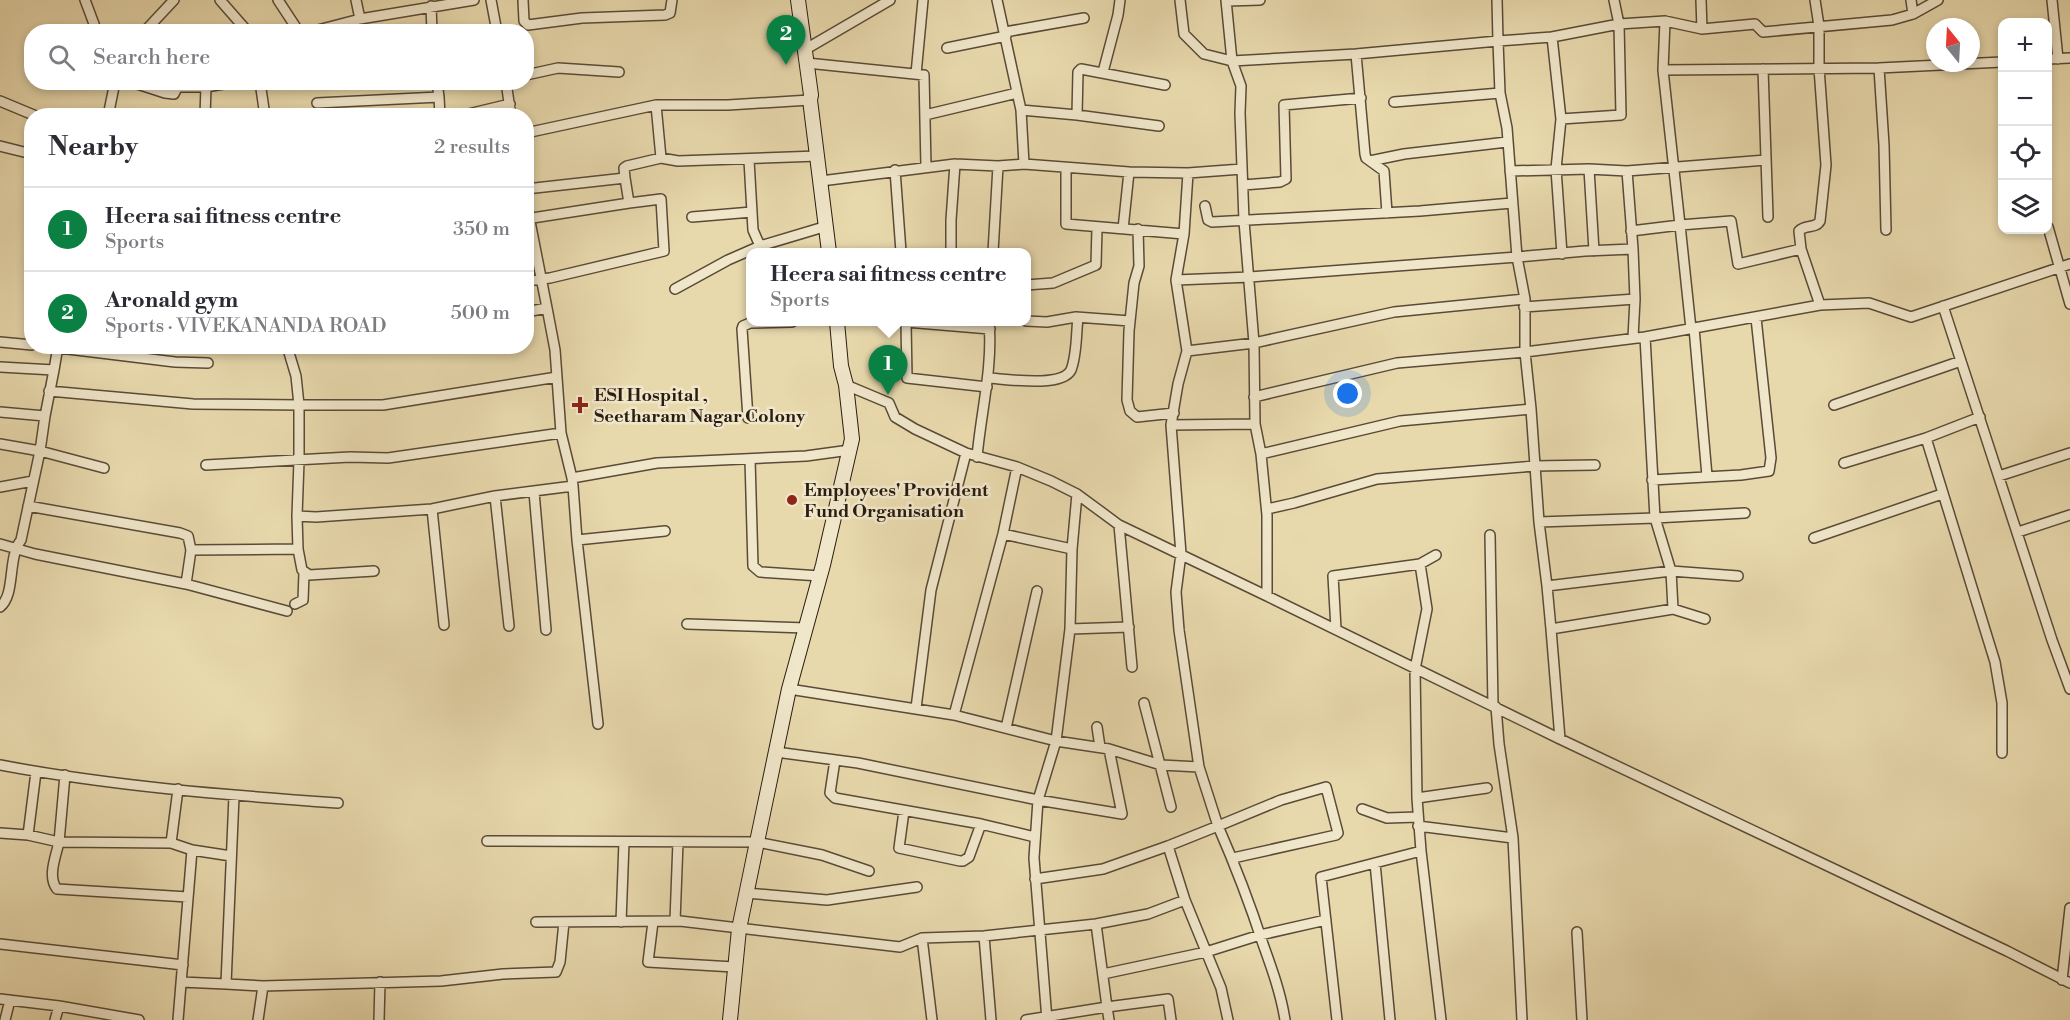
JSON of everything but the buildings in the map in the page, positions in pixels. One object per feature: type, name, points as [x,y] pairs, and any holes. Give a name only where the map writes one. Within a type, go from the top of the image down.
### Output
[{"type":"street","points":[[85,0],[94,24]]},
{"type":"street","points":[[152,24],[174,0]]},
{"type":"street","points":[[220,0],[241,24]]},
{"type":"street","points":[[278,0],[294,24]]},
{"type":"street","points":[[356,0],[360,19]]},
{"type":"street","points":[[341,24],[418,4],[431,6],[474,0]]},
{"type":"street","points":[[491,0],[496,24]]},
{"type":"street","points":[[524,0],[524,21],[527,24]]},
{"type":"street","points":[[534,24],[582,18],[664,15],[670,13],[672,0]]},
{"type":"street","points":[[798,0],[812,95],[810,100],[829,248]]},
{"type":"street","points":[[806,56],[890,0]]},
{"type":"street","points":[[916,74],[923,0]]},
{"type":"street","points":[[997,0],[1021,110],[1024,164]]},
{"type":"street","points":[[1103,72],[1120,0]]},
{"type":"street","points":[[1180,0],[1184,34],[1204,54],[1232,61],[1356,54],[1552,37],[1619,24],[1665,21],[1702,29],[1755,24],[1764,32],[1892,20],[1912,14],[1938,0]]},
{"type":"street","points":[[1260,0],[1226,1],[1232,61],[1241,86],[1244,221],[1254,344],[1255,424],[1267,508],[1267,596]]},
{"type":"street","points":[[1497,0],[1500,93],[1507,128],[1517,257],[1524,303],[1525,352],[1534,466],[1560,739]]},
{"type":"street","points":[[1560,118],[1621,115],[1619,24],[1614,0]]},
{"type":"street","points":[[1701,0],[1702,29]]},
{"type":"street","points":[[1815,0],[1819,26],[1819,68],[1826,165],[1820,221],[1816,225],[1804,227],[1799,231],[1801,249],[1820,305]]},
{"type":"street","points":[[1911,0],[1912,14]]},
{"type":"street","points":[[2052,0],[2058,59]]},
{"type":"street","points":[[431,6],[432,24]]},
{"type":"street","points":[[947,48],[1084,18]]},
{"type":"street","points":[[1665,21],[1664,70],[1707,476]]},
{"type":"street","points":[[1552,37],[1560,118],[1556,169],[1562,254]]},
{"type":"street","points":[[1356,54],[1365,154],[1370,161],[1382,168],[1385,175],[1387,213]]},
{"type":"street","points":[[806,56],[924,75],[926,167]]},
{"type":"street","points":[[2052,59],[2070,58]]},
{"type":"street","points":[[1664,70],[1879,68],[1998,62]]},
{"type":"street","points":[[534,73],[558,68],[619,72]]},
{"type":"street","points":[[1879,68],[1886,230]]},
{"type":"street","points":[[1077,115],[1078,72],[1081,69],[1165,85]]},
{"type":"street","points":[[1763,69],[1768,217]]},
{"type":"street","points":[[110,108],[113,90]]},
{"type":"street","points":[[156,90],[174,94],[176,90]]},
{"type":"street","points":[[205,108],[206,90]]},
{"type":"street","points":[[261,90],[264,108]]},
{"type":"street","points":[[438,90],[440,108]]},
{"type":"street","points":[[507,90],[510,108]]},
{"type":"street","points":[[925,112],[1017,93]]},
{"type":"street","points":[[1394,102],[1500,93]]},
{"type":"street","points":[[317,103],[439,97]]},
{"type":"street","points":[[1243,185],[1280,182],[1286,179],[1284,105],[1361,98]]},
{"type":"street","points":[[534,131],[656,105],[728,105],[810,100]]},
{"type":"street","points":[[0,101],[24,111]]},
{"type":"street","points":[[493,108],[510,104]]},
{"type":"street","points":[[656,105],[661,158]]},
{"type":"street","points":[[1021,110],[1159,126]]},
{"type":"street","points":[[1370,161],[1404,154],[1507,142]]},
{"type":"street","points":[[0,146],[24,152]]},
{"type":"street","points":[[629,202],[624,168],[627,166],[661,158],[678,161],[818,156]]},
{"type":"street","points":[[749,160],[753,230],[760,246]]},
{"type":"street","points":[[1510,171],[1589,169],[1627,171],[1766,160]]},
{"type":"street","points":[[821,182],[895,170],[955,164],[998,166],[1024,164],[1129,172],[1188,173],[1242,169]]},
{"type":"street","points":[[951,248],[955,164]]},
{"type":"street","points":[[993,248],[998,166]]},
{"type":"street","points":[[1066,168],[1066,224],[1184,234]]},
{"type":"street","points":[[1589,169],[1594,251]]},
{"type":"street","points":[[895,170],[901,248]]},
{"type":"street","points":[[1627,171],[1635,299],[1633,338]]},
{"type":"street","points":[[1123,229],[1129,172]]},
{"type":"street","points":[[1188,173],[1184,234],[1176,280],[1187,351],[1171,424],[1181,554],[1176,591],[1179,630],[1199,767],[1218,826],[1233,858],[1260,935],[1281,998],[1285,1020]]},
{"type":"street","points":[[534,188],[625,178]]},
{"type":"street","points":[[534,218],[629,202],[661,200],[664,252],[534,280]]},
{"type":"street","points":[[1205,206],[1208,220],[1212,222],[1387,213],[1512,203]]},
{"type":"street","points":[[692,217],[752,212]]},
{"type":"street","points":[[1631,231],[1731,221],[1738,264],[1801,249]]},
{"type":"street","points":[[755,248],[826,226]]},
{"type":"street","points":[[1031,285],[1053,283],[1095,266],[1097,262],[1096,228]]},
{"type":"street","points":[[1138,229],[1139,266],[1134,283],[1130,321],[1127,400],[1130,411],[1137,417],[1174,413]]},
{"type":"street","points":[[2050,234],[2070,304]]},
{"type":"street","points":[[534,249],[555,350],[561,433],[572,482],[598,724]]},
{"type":"street","points":[[1176,280],[1250,277],[1633,249]]},
{"type":"street","points":[[675,289],[746,252]]},
{"type":"street","points":[[1254,398],[1397,363],[1525,352],[1645,338],[1820,305],[1869,303],[1911,317],[2070,264]]},
{"type":"street","points":[[1187,351],[1254,344],[1394,312],[1524,303],[1635,299]]},
{"type":"street","points":[[1943,306],[2070,689]]},
{"type":"street","points":[[534,310],[547,308]]},
{"type":"street","points":[[1031,321],[1047,322],[1078,318],[1130,321]]},
{"type":"street","points":[[906,326],[907,378],[988,383],[1050,381],[1065,377],[1070,371],[1078,318]]},
{"type":"street","points":[[1652,480],[1741,475],[1769,471],[1771,458],[1756,318]]},
{"type":"street","points":[[746,325],[742,329],[748,418]]},
{"type":"street","points":[[730,1020],[739,929],[789,688],[820,576],[852,439],[837,326]]},
{"type":"street","points":[[977,457],[981,416],[988,383],[989,326]]},
{"type":"street","points":[[1645,338],[1655,518],[1671,571],[1673,609]]},
{"type":"street","points":[[0,342],[24,344]]},
{"type":"street","points":[[0,607],[6,600],[15,547],[21,540],[40,452],[57,354]]},
{"type":"street","points":[[111,354],[164,361],[208,363]]},
{"type":"street","points":[[289,354],[296,376],[299,405],[297,516],[298,549],[304,573],[303,600],[295,604]]},
{"type":"street","points":[[1834,405],[1961,361]]},
{"type":"street","points":[[0,367],[54,370]]},
{"type":"street","points":[[49,391],[193,405],[383,405],[556,377]]},
{"type":"street","points":[[846,385],[889,403],[895,417],[915,429],[966,453],[1017,467],[1077,494],[1119,525],[2066,982],[2070,908]]},
{"type":"street","points":[[1261,454],[1400,421],[1530,409]]},
{"type":"street","points":[[0,412],[45,416]]},
{"type":"street","points":[[1844,463],[1926,438],[1980,417]]},
{"type":"street","points":[[1171,424],[1255,424]]},
{"type":"street","points":[[206,465],[350,457],[388,458],[561,433]]},
{"type":"street","points":[[1926,438],[1995,662],[2002,703],[2002,753]]},
{"type":"street","points":[[0,444],[105,468]]},
{"type":"street","points":[[297,516],[316,517],[432,509],[495,496],[534,492],[657,463],[806,456],[849,450]]},
{"type":"street","points":[[916,708],[931,590],[966,453]]},
{"type":"street","points":[[1999,476],[2070,453]]},
{"type":"street","points":[[750,459],[753,566],[759,572],[820,576]]},
{"type":"street","points":[[1267,508],[1294,503],[1377,479],[1534,466],[1595,465]]},
{"type":"street","points":[[954,715],[1003,534],[1017,467]]},
{"type":"street","points":[[0,487],[33,481]]},
{"type":"street","points":[[534,492],[546,630]]},
{"type":"street","points":[[1047,1018],[1038,931],[1035,837],[1038,800],[1056,741],[1070,628],[1072,549],[1077,494]]},
{"type":"street","points":[[1814,537],[1942,494]]},
{"type":"street","points":[[495,496],[509,626]]},
{"type":"street","points":[[28,506],[188,536],[191,550],[186,584]]},
{"type":"street","points":[[432,509],[444,625]]},
{"type":"street","points":[[1539,522],[1745,513]]},
{"type":"street","points":[[2018,532],[2070,515]]},
{"type":"street","points":[[1119,525],[1132,666]]},
{"type":"street","points":[[577,540],[665,531]]},
{"type":"street","points":[[1003,534],[1072,549]]},
{"type":"street","points":[[1490,535],[1495,706],[1513,838],[1522,1020]]},
{"type":"street","points":[[0,544],[36,554],[186,584],[287,611]]},
{"type":"street","points":[[191,550],[298,549]]},
{"type":"street","points":[[1336,629],[1333,576],[1419,564],[1436,555]]},
{"type":"street","points":[[1419,564],[1427,609],[1414,669],[1418,821],[1441,1020]]},
{"type":"street","points":[[304,573],[309,575],[374,571]]},
{"type":"street","points":[[1547,586],[1671,571],[1738,576]]},
{"type":"street","points":[[1006,729],[1037,591]]},
{"type":"street","points":[[1551,629],[1673,609],[1705,619]]},
{"type":"street","points":[[687,624],[806,628]]},
{"type":"street","points":[[1070,628],[1130,627]]},
{"type":"street","points":[[789,688],[954,715],[1056,741],[1104,748],[1161,765],[1199,767]]},
{"type":"street","points":[[1144,703],[1171,807]]},
{"type":"street","points":[[776,752],[835,760],[1122,814],[1097,727]]},
{"type":"street","points":[[835,760],[831,796],[981,824],[1035,837]]},
{"type":"street","points":[[0,765],[36,772],[234,796],[338,803]]},
{"type":"street","points":[[28,835],[36,772]]},
{"type":"street","points":[[65,775],[59,842],[52,874],[52,883],[57,889],[188,897]]},
{"type":"street","points":[[1035,879],[1103,869],[1168,846],[1281,800],[1328,788],[1337,835],[1233,858]]},
{"type":"street","points":[[1417,798],[1487,788]]},
{"type":"street","points":[[171,843],[178,789]]},
{"type":"street","points":[[226,984],[234,796]]},
{"type":"street","points":[[1362,809],[1387,818],[1418,821],[1513,838]]},
{"type":"street","points":[[904,811],[899,848],[960,861],[969,857],[981,824]]},
{"type":"street","points":[[0,833],[28,835],[59,842],[171,843],[192,850],[231,856]]},
{"type":"street","points":[[487,842],[757,842],[822,855],[869,871]]},
{"type":"street","points":[[621,922],[624,842]]},
{"type":"street","points":[[675,921],[678,842]]},
{"type":"street","points":[[1168,846],[1185,900],[1221,988],[1228,1020]]},
{"type":"street","points":[[178,1020],[192,850]]},
{"type":"street","points":[[1337,1020],[1322,877],[1421,850]]},
{"type":"street","points":[[1374,864],[1390,1020]]},
{"type":"street","points":[[746,894],[817,900],[917,887]]},
{"type":"street","points":[[537,922],[675,921],[900,947],[922,938],[984,936],[1096,924],[1148,914],[1185,900]]},
{"type":"street","points":[[1103,974],[1206,952],[1260,935],[1326,920]]},
{"type":"street","points":[[181,982],[263,986],[441,981],[503,974],[556,972],[560,962],[564,922]]},
{"type":"street","points":[[653,922],[648,962],[734,967]]},
{"type":"street","points":[[1096,924],[1109,1020]]},
{"type":"street","points":[[1577,932],[1582,1020]]},
{"type":"street","points":[[984,936],[992,1020]]},
{"type":"street","points":[[922,938],[932,1020]]},
{"type":"street","points":[[0,944],[183,965]]},
{"type":"street","points":[[379,1020],[380,982]]},
{"type":"street","points":[[258,1020],[263,986]]},
{"type":"street","points":[[5,1020],[5,999],[140,1020]]},
{"type":"street","points":[[1026,1020],[1168,999],[1171,1020]]},
{"type":"street","points":[[55,1020],[59,1006]]},
{"type":"place","name":"Aronald gym","points":[[786,65]]},
{"type":"place","name":"Heera sai fitness centre","points":[[888,395]]},
{"type":"place","name":"ESI Hospital , Seetharam Nagar Colony","points":[[580,405]]},
{"type":"place","name":"Employees' Provident Fund Organisation","points":[[792,500]]}]
